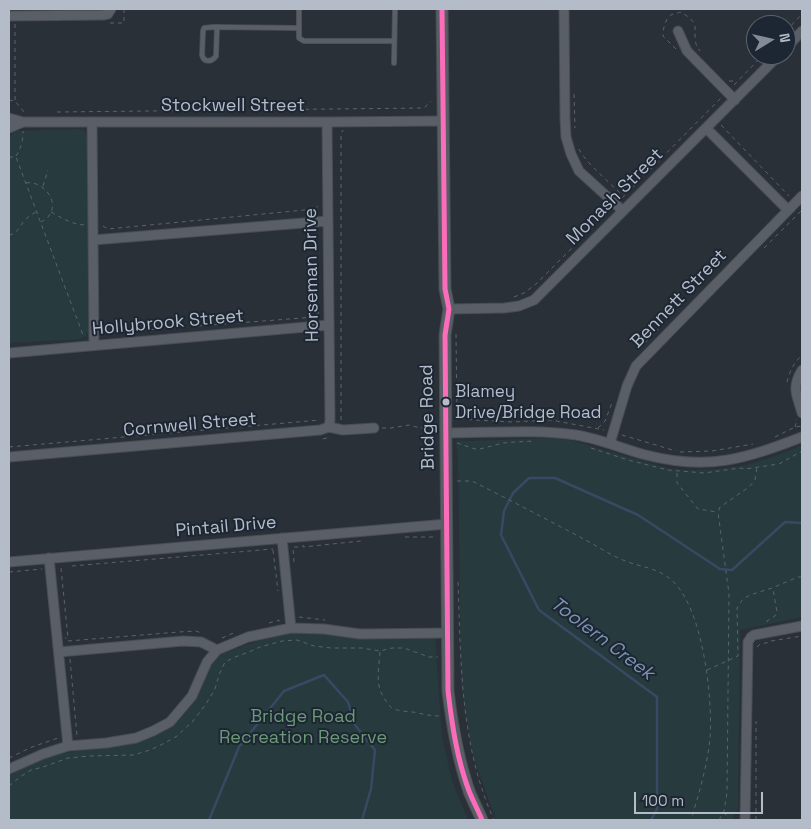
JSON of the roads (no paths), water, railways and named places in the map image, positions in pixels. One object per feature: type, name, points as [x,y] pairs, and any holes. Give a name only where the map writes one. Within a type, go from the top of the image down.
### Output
[{"type":"street","points":[[12,16],[102,15],[108,14],[112,9]]},
{"type":"street","name":"Bridge Road","points":[[442,9],[445,288],[449,309],[445,335],[448,691],[458,752],[470,791],[482,820]]},
{"type":"street","points":[[564,9],[566,137],[579,171],[623,211]]},
{"type":"street","points":[[678,31],[687,51],[735,100]]},
{"type":"street","name":"Monash Street","points":[[449,309],[504,308],[520,306],[534,300],[769,65]]},
{"type":"street","name":"Stockwell Street","points":[[9,118],[92,123],[444,120]]},
{"type":"street","name":"Stockwell Street","points":[[9,128],[24,118]]},
{"type":"street","name":"Horseman Drive","points":[[327,122],[329,427]]},
{"type":"street","points":[[92,123],[94,342]]},
{"type":"street","points":[[706,128],[788,210]]},
{"type":"street","name":"Bennett Street","points":[[610,443],[627,386],[636,366],[802,196]]},
{"type":"street","points":[[93,240],[328,221]]},
{"type":"street","name":"Hollybrook Street","points":[[9,353],[94,342],[329,325]]},
{"type":"street","points":[[802,370],[796,380],[795,388],[802,413]]},
{"type":"street","name":"Cornwell Street","points":[[9,457],[320,430],[329,427],[340,430],[374,428]]},
{"type":"street","points":[[446,433],[553,432],[610,443],[645,455],[690,463],[733,460],[757,454],[802,437]]},
{"type":"street","name":"Pintail Drive","points":[[9,562],[447,524]]},
{"type":"street","points":[[282,538],[290,623]]},
{"type":"street","points":[[50,558],[68,746]]},
{"type":"street","points":[[9,769],[43,754],[68,746],[136,738],[153,731],[170,722],[192,696],[207,662],[217,650],[290,623],[360,634],[447,633]]},
{"type":"street","points":[[745,820],[748,642],[754,635],[802,626]]},
{"type":"street","points":[[59,652],[183,641],[201,642],[217,650]]},
{"type":"lane","points":[[298,9],[299,38],[304,40],[394,41]]},
{"type":"lane","points":[[394,63],[395,9]]},
{"type":"lane","points":[[217,27],[216,56],[214,60],[206,61],[202,55],[204,28],[217,27],[298,28]]},
{"type":"waterway","name":"Toolern Creek","points":[[651,820],[657,809],[657,697],[539,610],[501,535],[504,511],[513,493],[529,478],[555,478],[638,515],[720,569],[732,570],[785,522],[802,523]]},
{"type":"waterway","name":"Toolern Creek","points":[[209,820],[239,747],[284,691],[324,675],[348,702],[355,725],[375,750],[371,789],[362,820]]},
{"type":"place","name":"Blamey Drive/Bridge Road","points":[[446,402]]},
{"type":"park label","name":"Bridge Road Recreation Reserve","points":[[303,728]]}]
